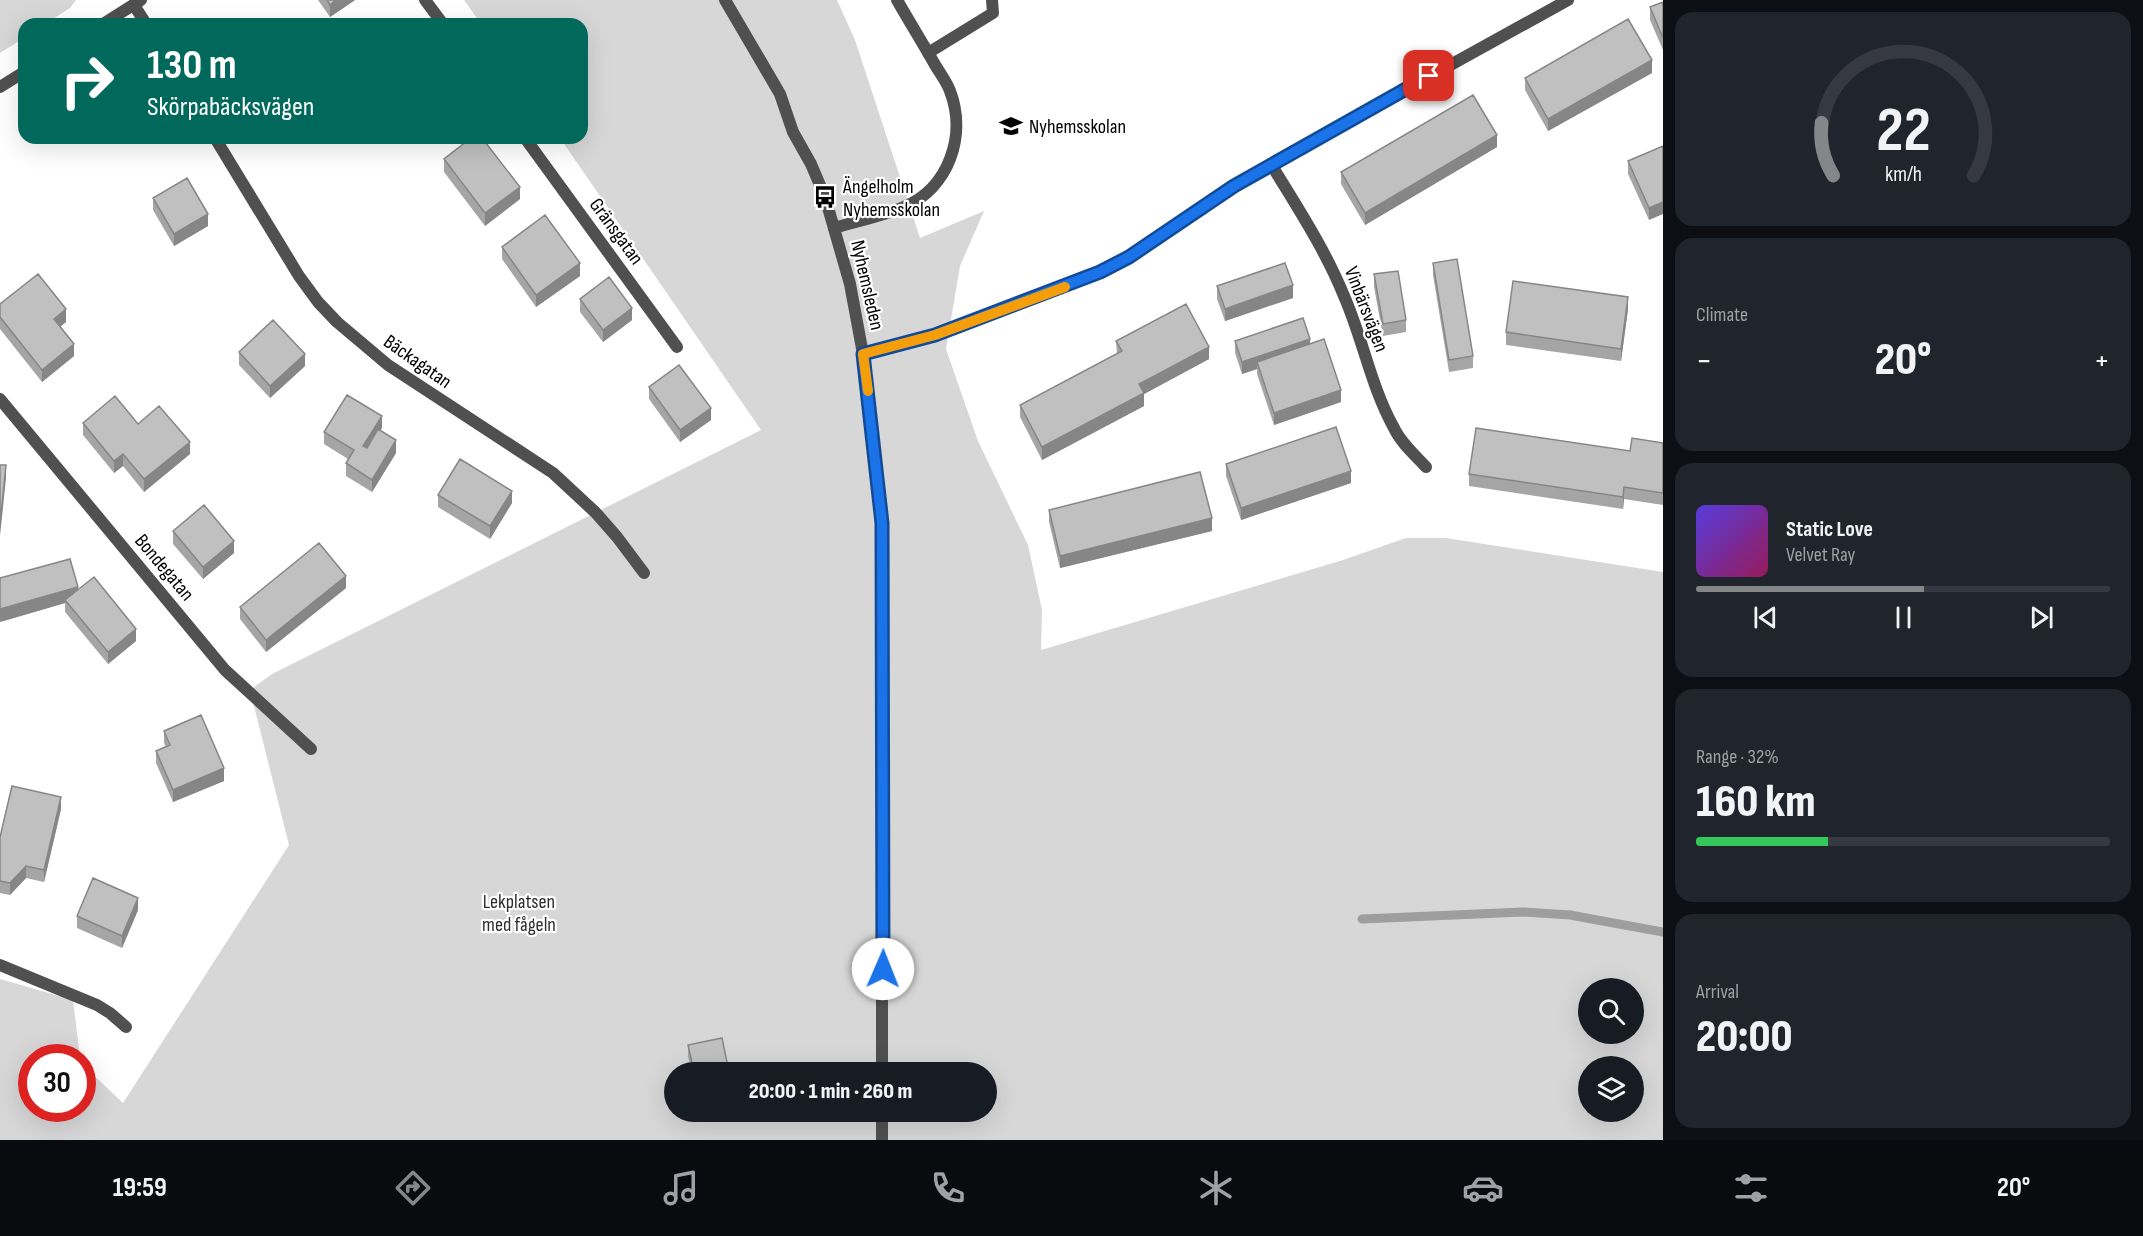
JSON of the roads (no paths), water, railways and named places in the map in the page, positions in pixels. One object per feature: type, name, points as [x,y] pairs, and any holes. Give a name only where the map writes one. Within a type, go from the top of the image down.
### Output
[{"type":"street","points":[[425,0],[438,18]]},
{"type":"street","name":"Nyhemsleden","points":[[725,0],[780,94],[793,132],[811,164],[825,197],[850,284],[863,354],[882,523],[882,1062]]},
{"type":"street","points":[[834,228],[905,206],[931,190],[943,175],[951,158],[956,139],[956,117],[950,91],[897,0]]},
{"type":"street","points":[[928,53],[993,13],[992,0]]},
{"type":"street","points":[[863,354],[935,335],[1100,272],[1129,257],[1234,186],[1271,164],[1568,0]]},
{"type":"street","points":[[112,18],[137,2],[144,18]]},
{"type":"street","points":[[0,87],[18,76]]},
{"type":"street","name":"Bäckagatan","points":[[219,144],[299,276],[336,322],[387,365],[553,473],[596,513],[644,573]]},
{"type":"street","name":"Gränsgatan","points":[[529,144],[677,347]]},
{"type":"street","name":"Vinbärsvägen","points":[[1271,164],[1334,272],[1351,311],[1371,375],[1394,428],[1405,444],[1426,466]]},
{"type":"street","name":"Bondegatan","points":[[0,399],[225,670],[311,749]]},
{"type":"street","points":[[0,965],[97,1005],[126,1027]]},
{"type":"street","points":[[882,1122],[882,1140]]},
{"type":"waterway","points":[[1362,919],[1523,912],[1570,915],[1663,932]]},
{"type":"place","name":"Nyhemsskolan","points":[[1011,126]]},
{"type":"place","name":"Ängelholm Nyhemsskolan","points":[[825,197]]},
{"type":"park label","name":"Lekplatsen med fågeln","points":[[519,912]]}]
